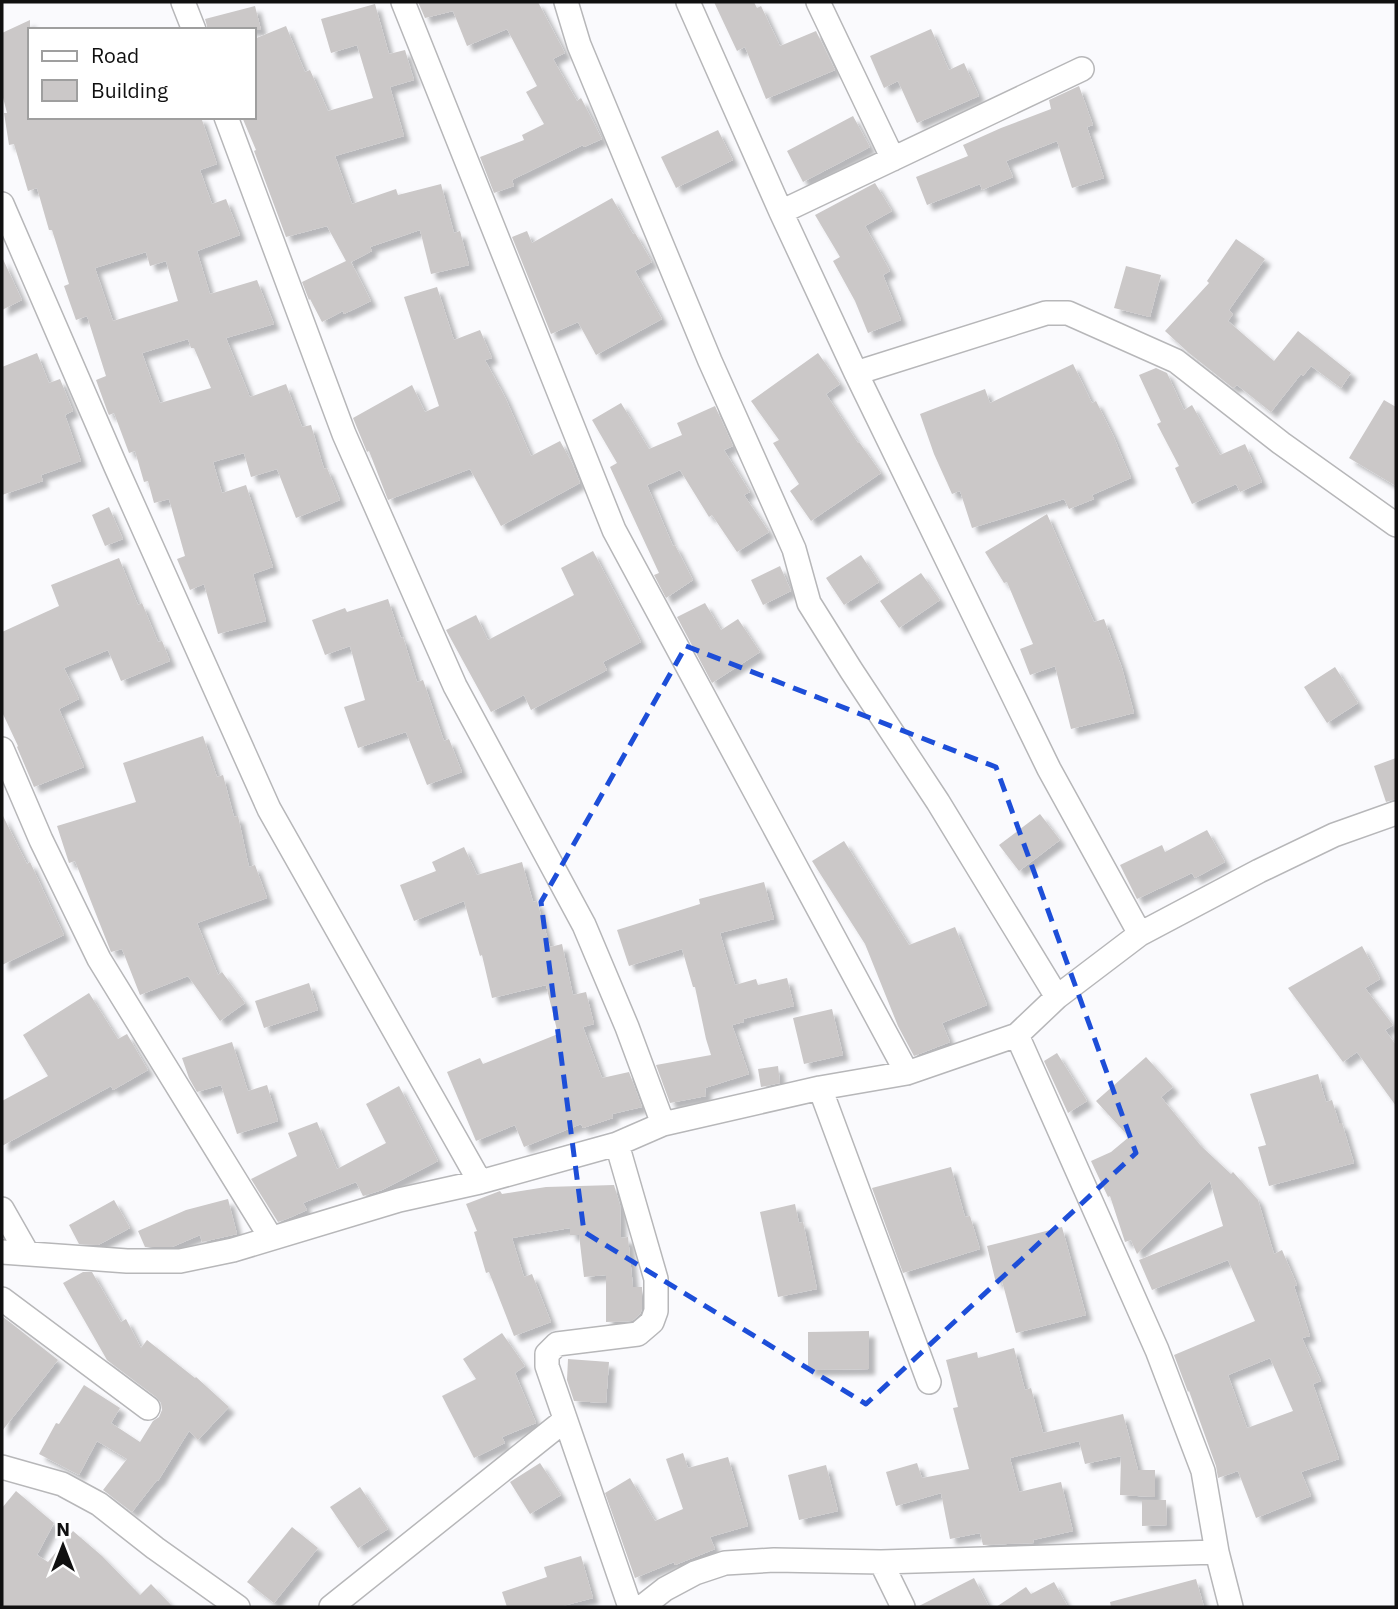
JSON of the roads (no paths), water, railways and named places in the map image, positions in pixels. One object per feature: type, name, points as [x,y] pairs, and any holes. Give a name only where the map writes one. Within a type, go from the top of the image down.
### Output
[{"type":"street","points":[[183,2],[193,28]]},
{"type":"street","points":[[403,2],[614,530],[906,1073]]},
{"type":"street","points":[[566,2],[584,58],[710,361],[794,549],[809,603],[938,802],[1057,997]]},
{"type":"street","points":[[688,2],[856,373],[1049,769],[1140,934]]},
{"type":"street","points":[[818,2],[893,159]]},
{"type":"street","points":[[781,212],[1082,69]]},
{"type":"street","points":[[227,119],[350,446],[455,686],[584,925],[627,1027],[663,1124]]},
{"type":"street","points":[[2,204],[269,809],[480,1182]]},
{"type":"street","points":[[856,373],[1046,313],[1068,313],[1176,361],[1281,443],[1396,525]]},
{"type":"street","points":[[2,749],[41,840],[99,960],[271,1238]]},
{"type":"street","points":[[2,1252],[127,1261],[180,1261],[233,1251],[398,1200],[480,1182],[617,1144],[663,1124],[820,1088],[906,1073],[1017,1035],[1057,997],[1140,934],[1334,835],[1396,813]]},
{"type":"street","points":[[1017,1035],[1157,1350],[1203,1471],[1217,1552],[1231,1607]]},
{"type":"street","points":[[820,1088],[929,1382]]},
{"type":"street","points":[[617,1144],[656,1279],[656,1311],[652,1322],[638,1334],[557,1344],[547,1354],[547,1366],[630,1607]]},
{"type":"street","points":[[2,1209],[27,1253]]},
{"type":"street","points":[[2,1299],[148,1408]]},
{"type":"street","points":[[331,1607],[565,1420]]},
{"type":"street","points":[[2,1467],[62,1484],[99,1504],[238,1607]]},
{"type":"street","points":[[642,1607],[665,1589],[695,1573],[725,1563],[774,1560],[881,1562],[1217,1552]]},
{"type":"street","points":[[881,1562],[903,1607]]}]
